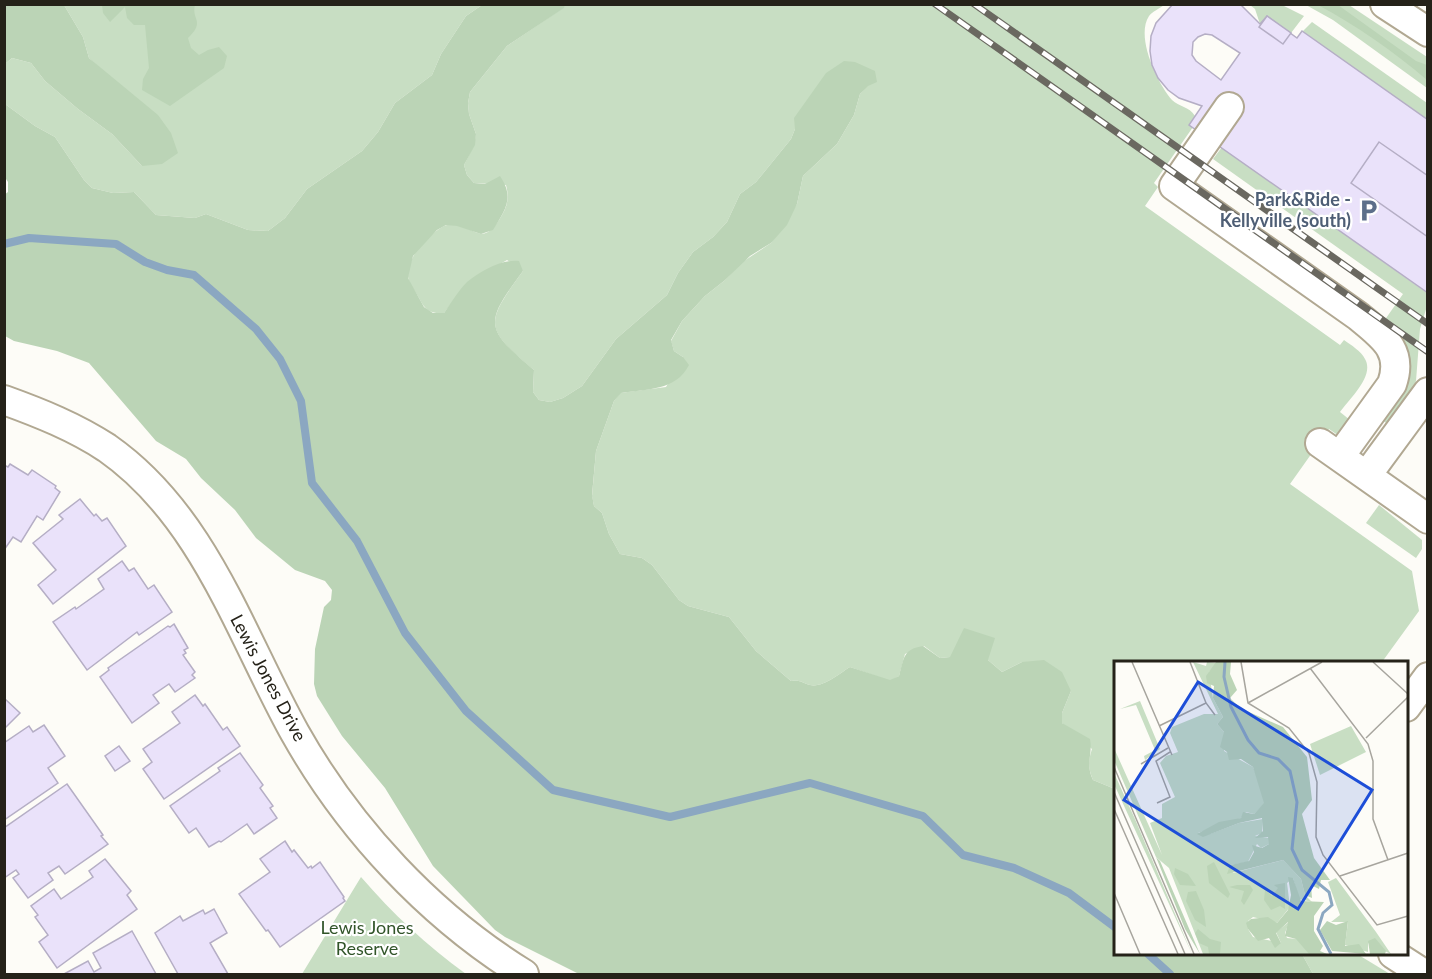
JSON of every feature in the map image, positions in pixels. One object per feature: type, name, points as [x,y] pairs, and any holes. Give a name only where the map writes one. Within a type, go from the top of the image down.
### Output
[{"type":"street","points":[[1385,4],[1428,32]]},
{"type":"street","points":[[1229,107],[1174,186],[1358,316],[1382,337],[1394,353],[1396,362],[1396,373],[1392,384],[1330,449],[1428,519]]},
{"type":"street","points":[[1367,475],[1428,392]]},
{"type":"street","name":"Lewis Jones Drive","points":[[4,400],[77,430],[133,468],[159,494],[181,521],[200,551],[253,646],[296,734],[325,780],[357,824],[429,901],[469,936],[524,975]]},
{"type":"street","points":[[1408,706],[1428,677]]},
{"type":"street","points":[[1394,955],[1424,975]]},
{"type":"green space","points":[[5,4],[64,5],[83,37],[89,58],[158,115],[171,133],[178,153],[162,164],[142,166],[112,134],[45,81],[31,63],[12,58],[5,64]]},
{"type":"green space","points":[[64,5],[482,5],[466,16],[441,54],[432,75],[395,103],[378,132],[362,151],[307,189],[285,218],[268,231],[248,230],[206,214],[195,218],[156,215],[134,192],[113,193],[92,188],[55,137],[35,126],[5,104],[5,64],[12,58],[31,63],[45,81],[112,134],[142,166],[104,72],[89,58],[83,37]]},
{"type":"green space","points":[[102,5],[195,5],[197,24],[188,38],[191,48],[199,55],[219,47],[227,56],[224,68],[170,106],[142,90],[143,79],[149,68],[145,25],[134,25],[127,18],[125,7],[110,22],[103,13]]},
{"type":"green space","points":[[482,5],[565,5],[564,8],[507,46],[470,92],[469,114],[476,134],[475,145],[464,165],[467,175],[474,183],[485,184],[500,176],[508,197],[507,204],[493,230],[481,234],[446,225],[437,230],[413,256],[408,278],[424,307],[433,313],[444,313],[467,282],[499,264],[519,261],[523,271],[502,302],[496,314],[495,324],[505,344],[534,370],[533,392],[539,400],[550,402],[563,398],[582,386],[616,339],[667,295],[678,273],[693,252],[713,237],[727,222],[740,194],[756,182],[791,139],[795,129],[794,118],[826,73],[844,61],[855,62],[875,71],[877,82],[868,86],[860,94],[854,115],[837,144],[803,176],[797,204],[787,225],[771,243],[750,256],[705,296],[682,321],[671,340],[674,351],[689,365],[683,374],[660,387],[621,393],[614,401],[596,451],[592,495],[594,506],[602,513],[609,534],[620,554],[642,558],[652,565],[679,600],[688,606],[729,617],[756,651],[791,681],[800,681],[810,685],[820,684],[850,667],[890,680],[899,676],[905,655],[916,647],[923,646],[940,658],[950,657],[964,628],[995,638],[988,660],[1002,672],[1022,662],[1044,660],[1062,672],[1071,691],[1062,713],[1062,723],[1090,739],[1089,764],[1093,780],[1114,789],[1114,955],[1303,955],[1313,974],[579,974],[495,930],[433,866],[385,788],[342,736],[317,696],[314,684],[315,649],[324,607],[331,600],[332,590],[325,581],[295,570],[256,538],[235,510],[201,478],[186,459],[156,441],[89,363],[57,351],[14,341],[5,336],[4,195],[8,192],[8,182],[4,176],[5,104],[35,126],[55,137],[92,188],[113,193],[134,192],[156,215],[195,218],[206,214],[248,230],[268,231],[285,218],[307,189],[362,151],[378,132],[395,103],[432,75],[441,54],[466,16]]},
{"type":"green space","points":[[565,5],[1164,5],[1149,16],[1145,25],[1146,48],[1166,93],[1195,116],[1193,127],[1154,183],[1158,187],[1145,206],[1340,345],[1344,340],[1365,359],[1367,373],[1364,380],[1340,412],[1350,420],[1339,436],[1329,429],[1290,484],[1412,571],[1419,611],[1383,661],[1114,661],[1114,789],[1093,780],[1089,764],[1092,749],[1062,723],[1062,713],[1071,691],[1022,662],[1002,672],[988,660],[940,658],[924,646],[905,654],[899,676],[890,681],[850,667],[820,684],[810,685],[800,681],[791,681],[756,651],[729,617],[688,606],[679,600],[652,565],[642,558],[620,554],[609,534],[602,513],[594,506],[592,496],[596,451],[614,401],[620,393],[666,387],[683,357],[674,351],[671,341],[682,321],[741,263],[771,243],[797,204],[803,176],[837,144],[854,115],[860,94],[875,71],[795,129],[791,139],[756,182],[740,194],[727,222],[713,237],[693,252],[678,273],[667,295],[616,339],[582,386],[563,398],[550,402],[539,400],[533,392],[534,370],[505,344],[495,324],[496,314],[502,302],[523,271],[507,260],[466,284],[444,313],[435,313],[426,308],[411,285],[408,275],[416,251],[443,226],[457,225],[483,234],[495,226],[502,215],[506,208],[506,185],[474,183],[467,175],[464,165],[474,145],[476,134],[469,114],[470,92],[507,46]]},
{"type":"green space","points":[[1250,5],[1282,5],[1304,16],[1291,33],[1267,16],[1260,24],[1255,9]]},
{"type":"green space","points":[[1306,5],[1349,5],[1427,57],[1427,88],[1333,20]]},
{"type":"green space","points":[[1318,5],[1338,5],[1416,61],[1427,65],[1427,80],[1374,40]]},
{"type":"green space","points":[[1312,22],[1427,103],[1427,120],[1302,32]]},
{"type":"green space","points":[[1222,147],[1427,293],[1427,306],[1420,329],[1416,381],[1389,425],[1382,420],[1407,381],[1410,359],[1406,347],[1384,321],[1403,294],[1213,159]]},
{"type":"green space","points":[[1379,505],[1422,540],[1422,549],[1416,558],[1366,523]]},
{"type":"green space","name":"Lewis Jones Reserve","points":[[361,877],[410,928],[466,974],[302,974]]},
{"type":"green space","points":[[1303,955],[1359,955],[1390,974],[1313,974]]},
{"type":"building","name":"Park&Ride - Kellyville (south)","points":[[1173,4],[1240,4],[1260,24],[1267,16],[1297,38],[1302,31],[1428,120],[1428,293],[1189,125],[1202,106],[1179,98],[1158,78],[1152,65],[1150,51],[1151,36],[1156,23]],"holes":[[[1205,34],[1212,35],[1240,53],[1221,80],[1196,61],[1192,55],[1193,42]]]},
{"type":"building","points":[[1267,16],[1291,33],[1283,44],[1259,27]]},
{"type":"building","points":[[1379,142],[1428,176],[1428,237],[1351,183]]},
{"type":"building","points":[[10,464],[28,475],[32,470],[56,486],[55,488],[60,492],[43,520],[37,516],[21,542],[13,537],[4,550],[4,465],[8,467]]},
{"type":"building","points":[[80,499],[94,516],[96,514],[102,521],[107,518],[126,546],[53,604],[38,585],[56,570],[33,543],[63,519],[59,515]]},
{"type":"building","points":[[122,561],[129,571],[134,568],[148,589],[154,585],[172,612],[139,635],[137,632],[87,670],[53,622],[104,589],[98,579]]},
{"type":"building","points":[[174,624],[188,648],[184,650],[186,653],[183,655],[195,672],[192,675],[195,678],[175,692],[169,684],[153,695],[159,703],[132,723],[100,677],[109,670],[108,668]]},
{"type":"building","points":[[195,695],[203,706],[205,704],[223,730],[227,727],[240,746],[164,799],[143,769],[152,762],[143,749],[180,723],[172,712]]},
{"type":"building","points":[[4,698],[20,713],[4,729]]},
{"type":"building","points":[[44,725],[65,756],[48,768],[58,783],[4,820],[4,743],[29,726],[33,732]]},
{"type":"building","points":[[119,746],[130,761],[115,771],[105,756]]},
{"type":"building","points":[[240,753],[263,785],[260,788],[273,806],[270,808],[277,818],[254,834],[247,824],[221,842],[209,847],[196,828],[189,833],[170,806],[220,771],[218,768]]},
{"type":"building","points":[[67,784],[108,844],[65,874],[59,866],[48,873],[53,880],[28,898],[13,878],[19,874],[16,870],[4,878],[4,828]]},
{"type":"building","points":[[285,841],[292,852],[294,850],[308,868],[320,862],[345,901],[280,947],[239,894],[270,872],[260,859]]},
{"type":"building","points":[[105,859],[131,891],[127,895],[137,909],[57,968],[39,942],[48,935],[35,917],[38,915],[31,906],[54,889],[61,899],[93,877],[89,871]]},
{"type":"building","points":[[214,909],[227,933],[210,943],[228,974],[178,974],[155,933],[180,916],[183,921],[203,910],[205,914]]},
{"type":"building","points":[[132,931],[156,974],[64,974],[88,961],[94,972],[101,968],[93,953]]},
{"type":"waterway","points":[[4,244],[29,238],[116,244],[145,262],[167,270],[194,275],[256,329],[280,359],[301,401],[312,483],[357,541],[405,633],[466,711],[553,790],[670,817],[810,783],[923,816],[963,855],[1014,868],[1069,893],[1114,927]]},
{"type":"waterway","points":[[1149,955],[1170,974]]},
{"type":"railway","points":[[935,4],[1428,352]]},
{"type":"railway","points":[[974,4],[1428,324]]},
{"type":"place","name":"Park&Ride - Kellyville (south)","points":[[1369,210]]}]
